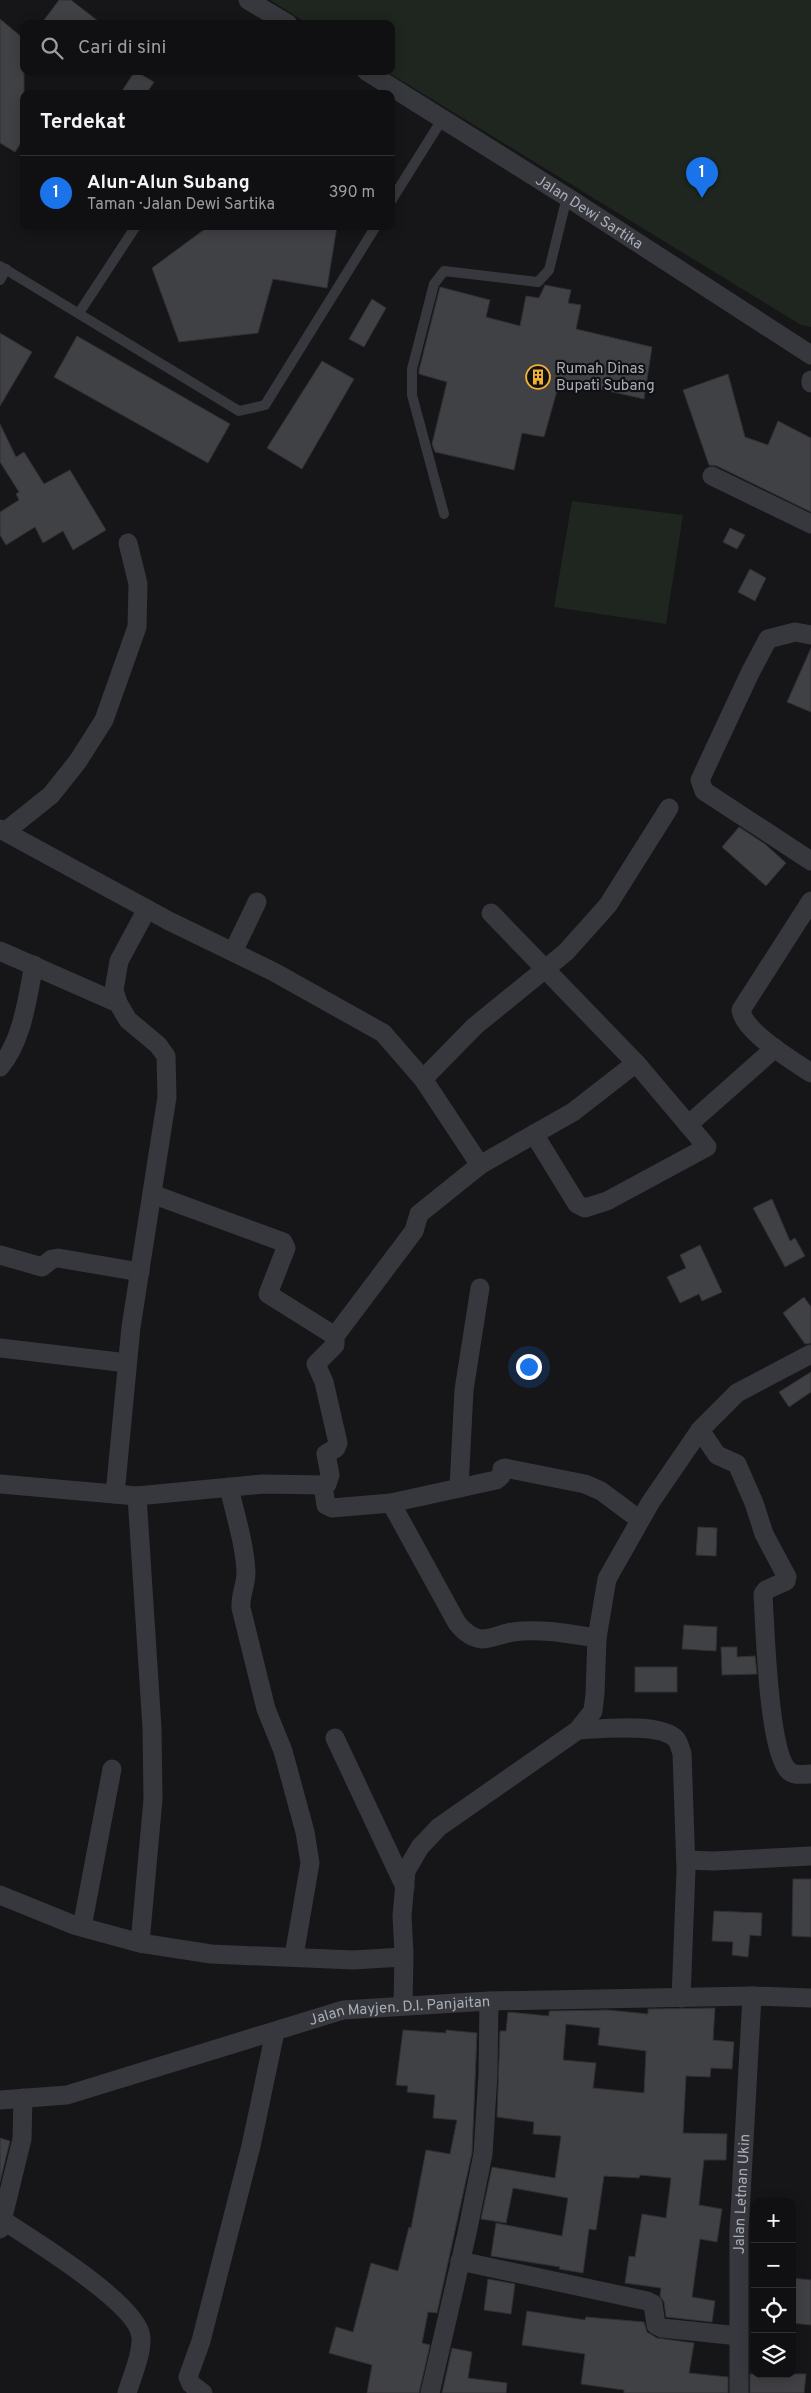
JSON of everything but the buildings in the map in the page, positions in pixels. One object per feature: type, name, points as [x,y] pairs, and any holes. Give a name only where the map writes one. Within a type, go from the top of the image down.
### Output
[{"type":"street","points":[[248,0],[281,20]]},
{"type":"street","name":"Jalan Dewi Sartika","points":[[373,75],[568,197],[811,356]]},
{"type":"street","points":[[712,476],[811,524]]},
{"type":"street","points":[[128,543],[138,584],[137,627],[104,720],[78,761],[51,795],[3,830],[147,909],[233,952],[383,1033],[423,1079],[480,1165]]},
{"type":"street","points":[[811,636],[795,632],[768,638],[700,780],[704,791],[811,861]]},
{"type":"street","points":[[423,1079],[474,1026],[566,952],[608,905],[669,808]]},
{"type":"street","points":[[811,901],[741,1010],[744,1021],[775,1048],[811,1073]]},
{"type":"street","points":[[233,952],[257,902]]},
{"type":"street","points":[[115,1494],[127,1363],[167,1097],[166,1056],[158,1045],[128,1020],[118,1003],[114,990],[119,961],[147,909]]},
{"type":"street","points":[[491,913],[636,1063],[706,1145],[706,1149],[591,1208],[585,1208],[577,1204],[534,1134]]},
{"type":"street","points":[[0,951],[118,1003]]},
{"type":"street","points":[[0,1067],[20,1026],[34,965]]},
{"type":"street","points":[[688,1125],[775,1048]]},
{"type":"street","points":[[0,1484],[136,1496],[263,1484],[326,1484],[330,1478],[326,1454],[338,1446],[324,1382],[316,1365],[335,1345],[336,1336],[414,1231],[419,1214],[480,1165],[573,1112],[636,1063]]},
{"type":"street","points":[[152,1194],[283,1242],[286,1248],[268,1294],[336,1336]]},
{"type":"street","points":[[0,1256],[42,1267],[52,1259],[58,1258],[140,1272]]},
{"type":"street","points":[[459,1488],[464,1390],[480,1288]]},
{"type":"street","points":[[0,1348],[127,1363]]},
{"type":"street","points":[[403,2006],[402,1916],[406,1871],[420,1848],[439,1827],[578,1730],[593,1711],[596,1694],[597,1638],[608,1579],[640,1520],[700,1430],[738,1393],[811,1354]]},
{"type":"street","points":[[700,1430],[717,1455],[736,1464],[754,1504],[764,1534],[786,1577],[786,1581],[766,1590],[763,1594],[768,1678],[778,1748],[784,1763],[788,1771],[794,1774],[811,1774]]},
{"type":"street","points":[[323,1485],[325,1488],[325,1502],[330,1508],[392,1503],[498,1480],[503,1468],[585,1484],[601,1491],[640,1520]]},
{"type":"street","points":[[229,1487],[246,1575],[240,1596],[241,1608],[266,1709],[288,1769],[305,1832],[310,1863],[294,1956]]},
{"type":"street","points":[[136,1496],[152,1728],[152,1799],[140,1943]]},
{"type":"street","points":[[392,1503],[457,1624],[464,1632],[472,1637],[482,1639],[511,1632],[544,1629],[597,1638]]},
{"type":"street","points":[[578,1730],[654,1729],[666,1732],[677,1740],[682,1753],[686,1860],[681,1991]]},
{"type":"street","points":[[335,1738],[405,1887]]},
{"type":"street","points":[[82,1927],[112,1770]]},
{"type":"street","points":[[686,1860],[713,1861],[811,1856]]},
{"type":"street","points":[[0,1895],[82,1927],[140,1943],[211,1954],[294,1956],[353,1960],[403,1957]]},
{"type":"street","name":"Jalan Mayjen. D.I. Panjaitan","points":[[0,2100],[67,2095],[343,2010],[681,1991],[811,1998]]},
{"type":"street","name":"Jalan Letnan Ukin","points":[[739,2393],[739,2231],[752,1996]]},
{"type":"street","points":[[430,2393],[483,2154],[488,2074],[489,2001]]},
{"type":"street","points":[[203,2393],[190,2384],[190,2370],[200,2341],[251,2146],[275,2032]]},
{"type":"street","points":[[23,2098],[22,2139],[2,2225],[80,2272],[114,2300],[138,2325],[141,2338],[127,2393]]},
{"type":"street","points":[[460,2261],[647,2301],[653,2304],[656,2325],[662,2328],[739,2336]]},
{"type":"lane","points":[[395,193],[443,118]]},
{"type":"lane","points":[[444,514],[412,395],[412,369],[434,284],[444,271],[538,282],[549,270],[568,197]]},
{"type":"lane","points":[[79,314],[133,230]]},
{"type":"lane","points":[[0,280],[3,268],[239,410],[265,404],[374,230]]},
{"type":"shaded area","points":[[270,0],[811,0],[811,327],[801,325],[393,75],[395,75],[395,20],[302,20]]},
{"type":"shaded area","points":[[572,501],[683,515],[666,624],[554,607]]},
{"type":"place","name":"Alun-Alun Subang","points":[[702,198]]},
{"type":"place","name":"Rumah Dinas Bupati Subang","points":[[538,377]]}]
